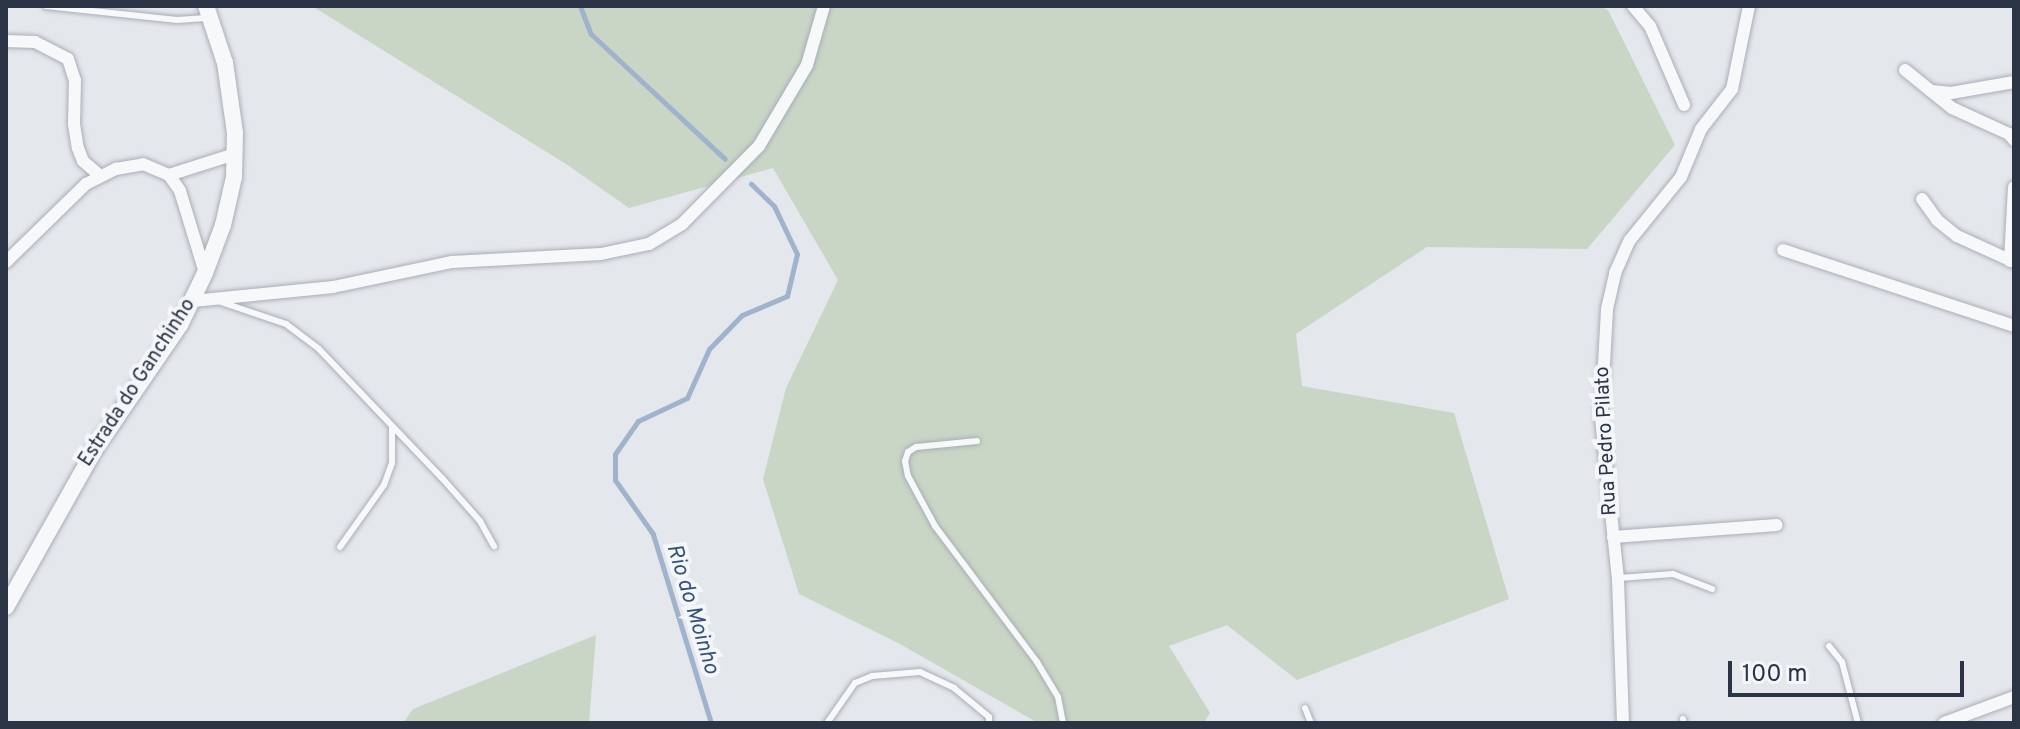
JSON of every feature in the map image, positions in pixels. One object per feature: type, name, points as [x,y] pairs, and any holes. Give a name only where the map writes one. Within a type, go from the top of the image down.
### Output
[{"type":"street","points":[[193,301],[333,287],[452,262],[601,254],[649,244],[682,224],[745,162],[771,130],[807,65],[817,41],[824,6]]},
{"type":"street","points":[[1633,6],[1650,26],[1684,105]]},
{"type":"street","name":"Rua Pedro Pilato","points":[[1623,723],[1618,579],[1601,406],[1603,338],[1611,290],[1630,240],[1681,177],[1701,129],[1732,89],[1749,6]]},
{"type":"street","name":"Estrada do Ganchinho","points":[[6,607],[88,460],[193,301],[229,203],[235,154],[229,83],[208,12]]},
{"type":"street","points":[[6,41],[35,42],[68,59],[75,80],[74,124],[78,148],[83,161],[100,176]]},
{"type":"street","points":[[1905,70],[1952,108],[2009,134],[2014,140]]},
{"type":"street","points":[[1931,91],[1951,93],[2014,82]]},
{"type":"street","points":[[169,175],[235,154]]},
{"type":"street","points":[[6,262],[74,194],[100,176],[143,164],[169,175],[188,212],[205,273]]},
{"type":"street","points":[[1922,199],[1937,220],[1957,236],[2012,262],[2014,187]]},
{"type":"street","points":[[1783,250],[2014,326]]},
{"type":"street","points":[[1613,537],[1777,525]]},
{"type":"street","points":[[1944,723],[2014,697]]},
{"type":"lane","points":[[46,6],[177,20],[208,12]]},
{"type":"lane","points":[[217,301],[286,324],[319,349],[480,521],[494,546]]},
{"type":"lane","points":[[340,547],[384,485],[392,463],[392,427]]},
{"type":"lane","points":[[977,441],[916,447],[908,452],[905,461],[908,476],[935,526],[1037,662],[1058,697],[1063,723]]},
{"type":"lane","points":[[1618,579],[1673,574],[1712,589]]},
{"type":"lane","points":[[1829,646],[1842,662],[1858,723]]},
{"type":"lane","points":[[827,723],[855,683],[872,676],[920,672],[954,688],[989,717],[989,723]]},
{"type":"lane","points":[[1305,708],[1311,723]]},
{"type":"green space","points":[[312,6],[1598,6],[1608,10],[1675,145],[1587,249],[1427,247],[1296,334],[1302,386],[1454,413],[1509,599],[1297,680],[1227,625],[1169,646],[1210,713],[1204,723],[1038,723],[900,644],[799,594],[763,479],[786,388],[838,280],[773,168],[629,208],[566,164]]},
{"type":"green space","points":[[596,635],[589,723],[403,723],[413,709]]},
{"type":"waterway","name":"Rio do Moinho","points":[[580,6],[591,34],[725,159]]},
{"type":"waterway","name":"Rio do Moinho","points":[[711,723],[653,534],[615,480],[615,454],[638,421],[687,398],[709,349],[742,315],[787,296],[797,254],[774,206],[751,184]]}]
